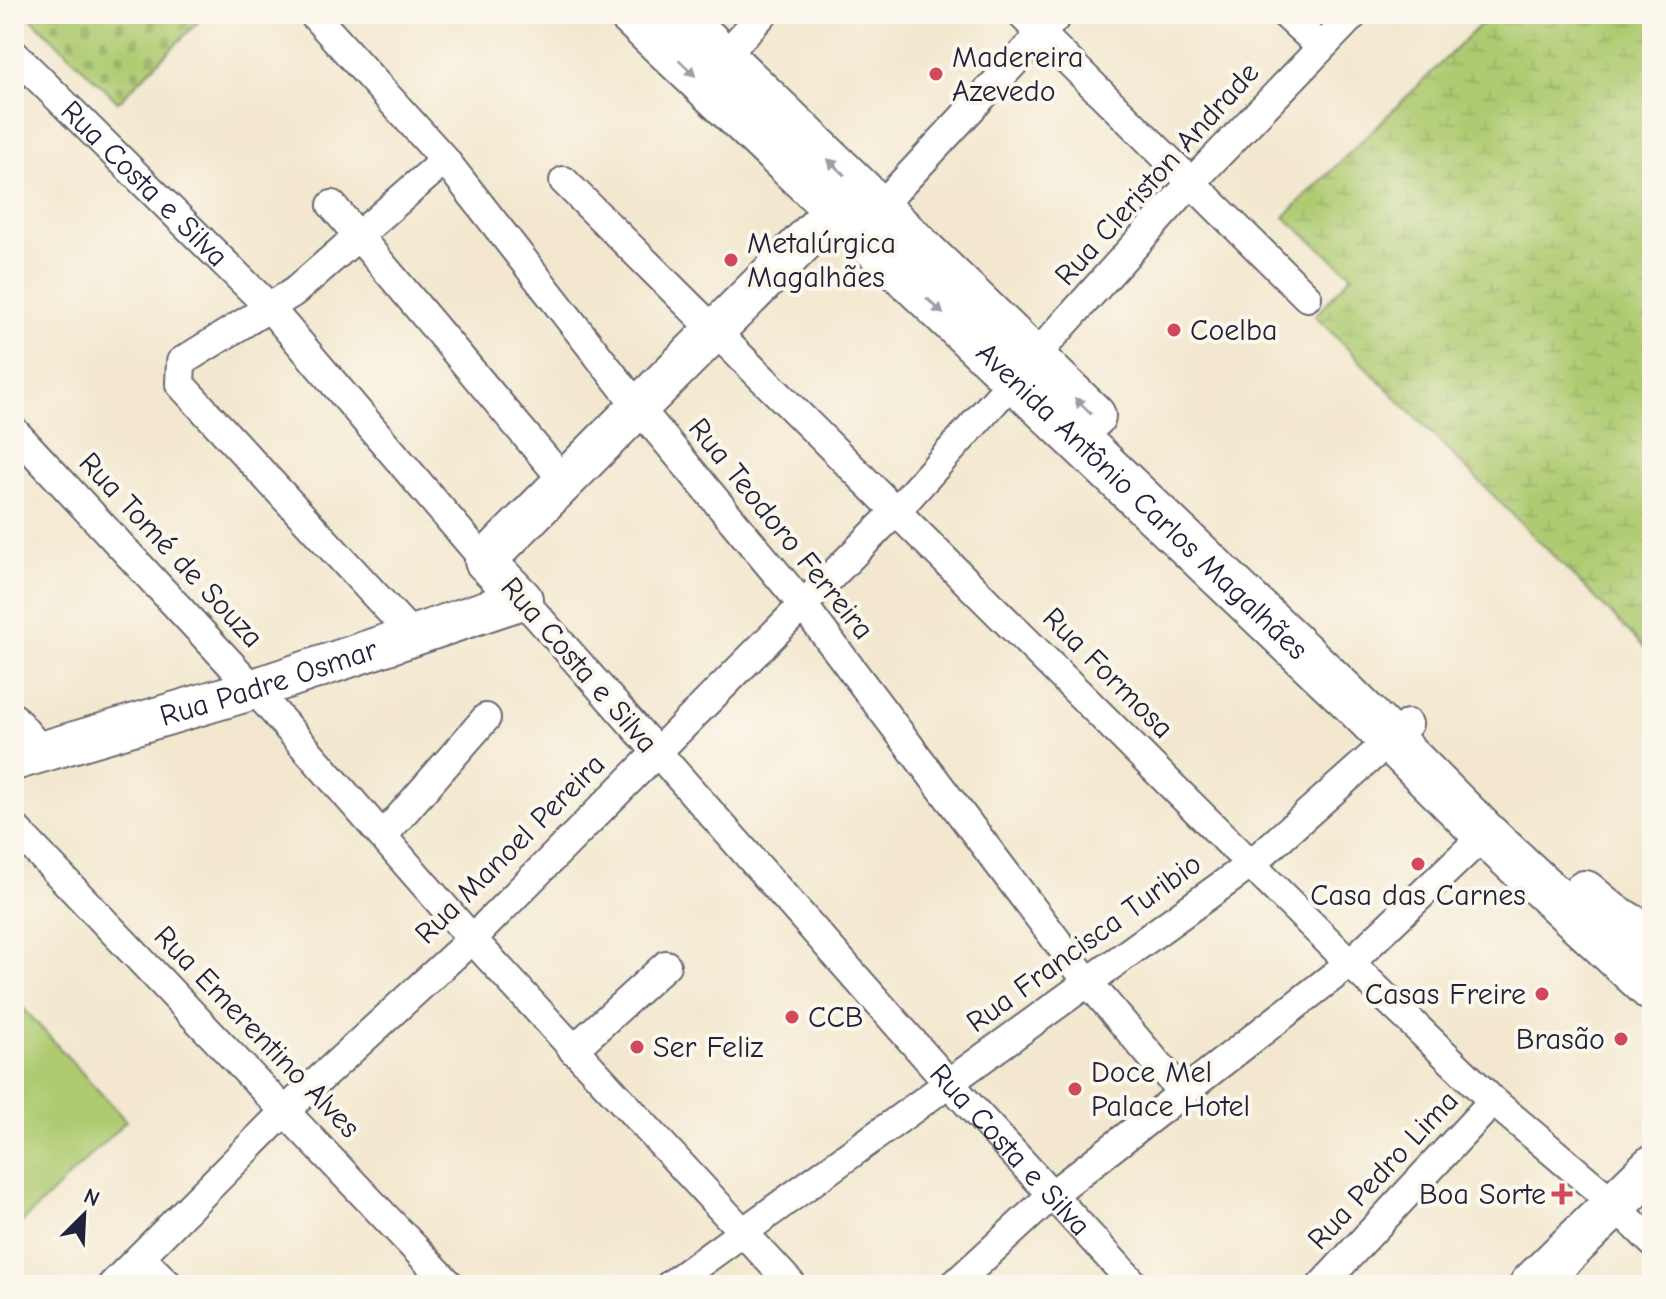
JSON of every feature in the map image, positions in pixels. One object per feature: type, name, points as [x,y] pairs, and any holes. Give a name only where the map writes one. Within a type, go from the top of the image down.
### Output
[{"type":"main road","name":"Avenida Antônio Carlos Magalhães","points":[[631,14],[835,210],[1024,371],[1354,686],[1399,732],[1485,834],[1652,989]]},
{"type":"main road","name":"Avenida Antônio Carlos Magalhães","points":[[678,14],[879,208],[1024,371]]},
{"type":"main road","name":"Avenida Antônio Carlos Magalhães","points":[[1399,732],[1611,915],[1652,939]]},
{"type":"main road","points":[[1532,1285],[1652,1168]]},
{"type":"street","name":"Rua Teodoro Ferreira","points":[[313,14],[445,160],[638,407],[802,604],[1088,982],[1184,1095]]},
{"type":"street","points":[[723,57],[763,14]]},
{"type":"street","points":[[1285,14],[1321,47]]},
{"type":"street","name":"Rua Cleriston Andrade","points":[[1024,371],[1190,184],[1354,14]]},
{"type":"street","points":[[879,208],[1040,20],[1190,184],[1307,297]]},
{"type":"street","name":"Rua Costa e Silva","points":[[18,66],[268,306],[485,561],[522,599],[949,1083],[1054,1193],[1135,1285]]},
{"type":"street","points":[[413,636],[180,384],[181,362],[294,292],[445,160]]},
{"type":"street","name":"Rua Formosa","points":[[564,181],[1350,963],[1493,1101],[1613,1204],[1652,1242]]},
{"type":"street","points":[[332,205],[564,481]]},
{"type":"street","points":[[485,561],[835,210]]},
{"type":"street","name":"Rua Manoel Pereira","points":[[112,1285],[285,1111],[472,939],[897,510],[1024,371]]},
{"type":"street","name":"Rua Tomé de Souza","points":[[14,431],[254,689],[472,939],[792,1285]]},
{"type":"street","name":"Rua Padre Osmar","points":[[28,755],[254,689],[522,599]]},
{"type":"street","points":[[14,718],[28,755]]},
{"type":"street","points":[[383,836],[486,718]]},
{"type":"street","name":"Rua Francisca Turibio","points":[[670,1285],[1251,864],[1399,732]]},
{"type":"street","name":"Rua Emerentino Alves","points":[[14,827],[450,1285]]},
{"type":"street","points":[[954,1285],[1054,1193],[1350,963],[1485,834]]},
{"type":"street","points":[[573,1050],[666,965]]},
{"type":"street","name":"Rua Pedro Lima","points":[[1322,1285],[1493,1101]]},
{"type":"street","points":[[140,1257],[169,1285]]},
{"type":"green space","points":[[27,14],[206,14],[118,102]]},
{"type":"green space","points":[[1491,14],[1652,14],[1652,655],[1315,316],[1352,275],[1284,217]]},
{"type":"green space","points":[[14,998],[126,1121],[14,1230]]},
{"type":"place","name":"Madereira Azevedo","points":[[936,74]]},
{"type":"place","name":"Metalúrgica Magalhães","points":[[731,260]]},
{"type":"place","name":"Coelba","points":[[1174,330]]},
{"type":"place","name":"Casa das Carnes","points":[[1418,864]]},
{"type":"place","name":"Casas Freire","points":[[1542,994]]},
{"type":"place","name":"CCB","points":[[792,1017]]},
{"type":"place","name":"Brasão","points":[[1621,1039]]},
{"type":"place","name":"Ser Feliz","points":[[637,1047]]},
{"type":"place","name":"Doce Mel Palace Hotel","points":[[1075,1089]]},
{"type":"place","name":"Boa Sorte","points":[[1562,1194]]}]
